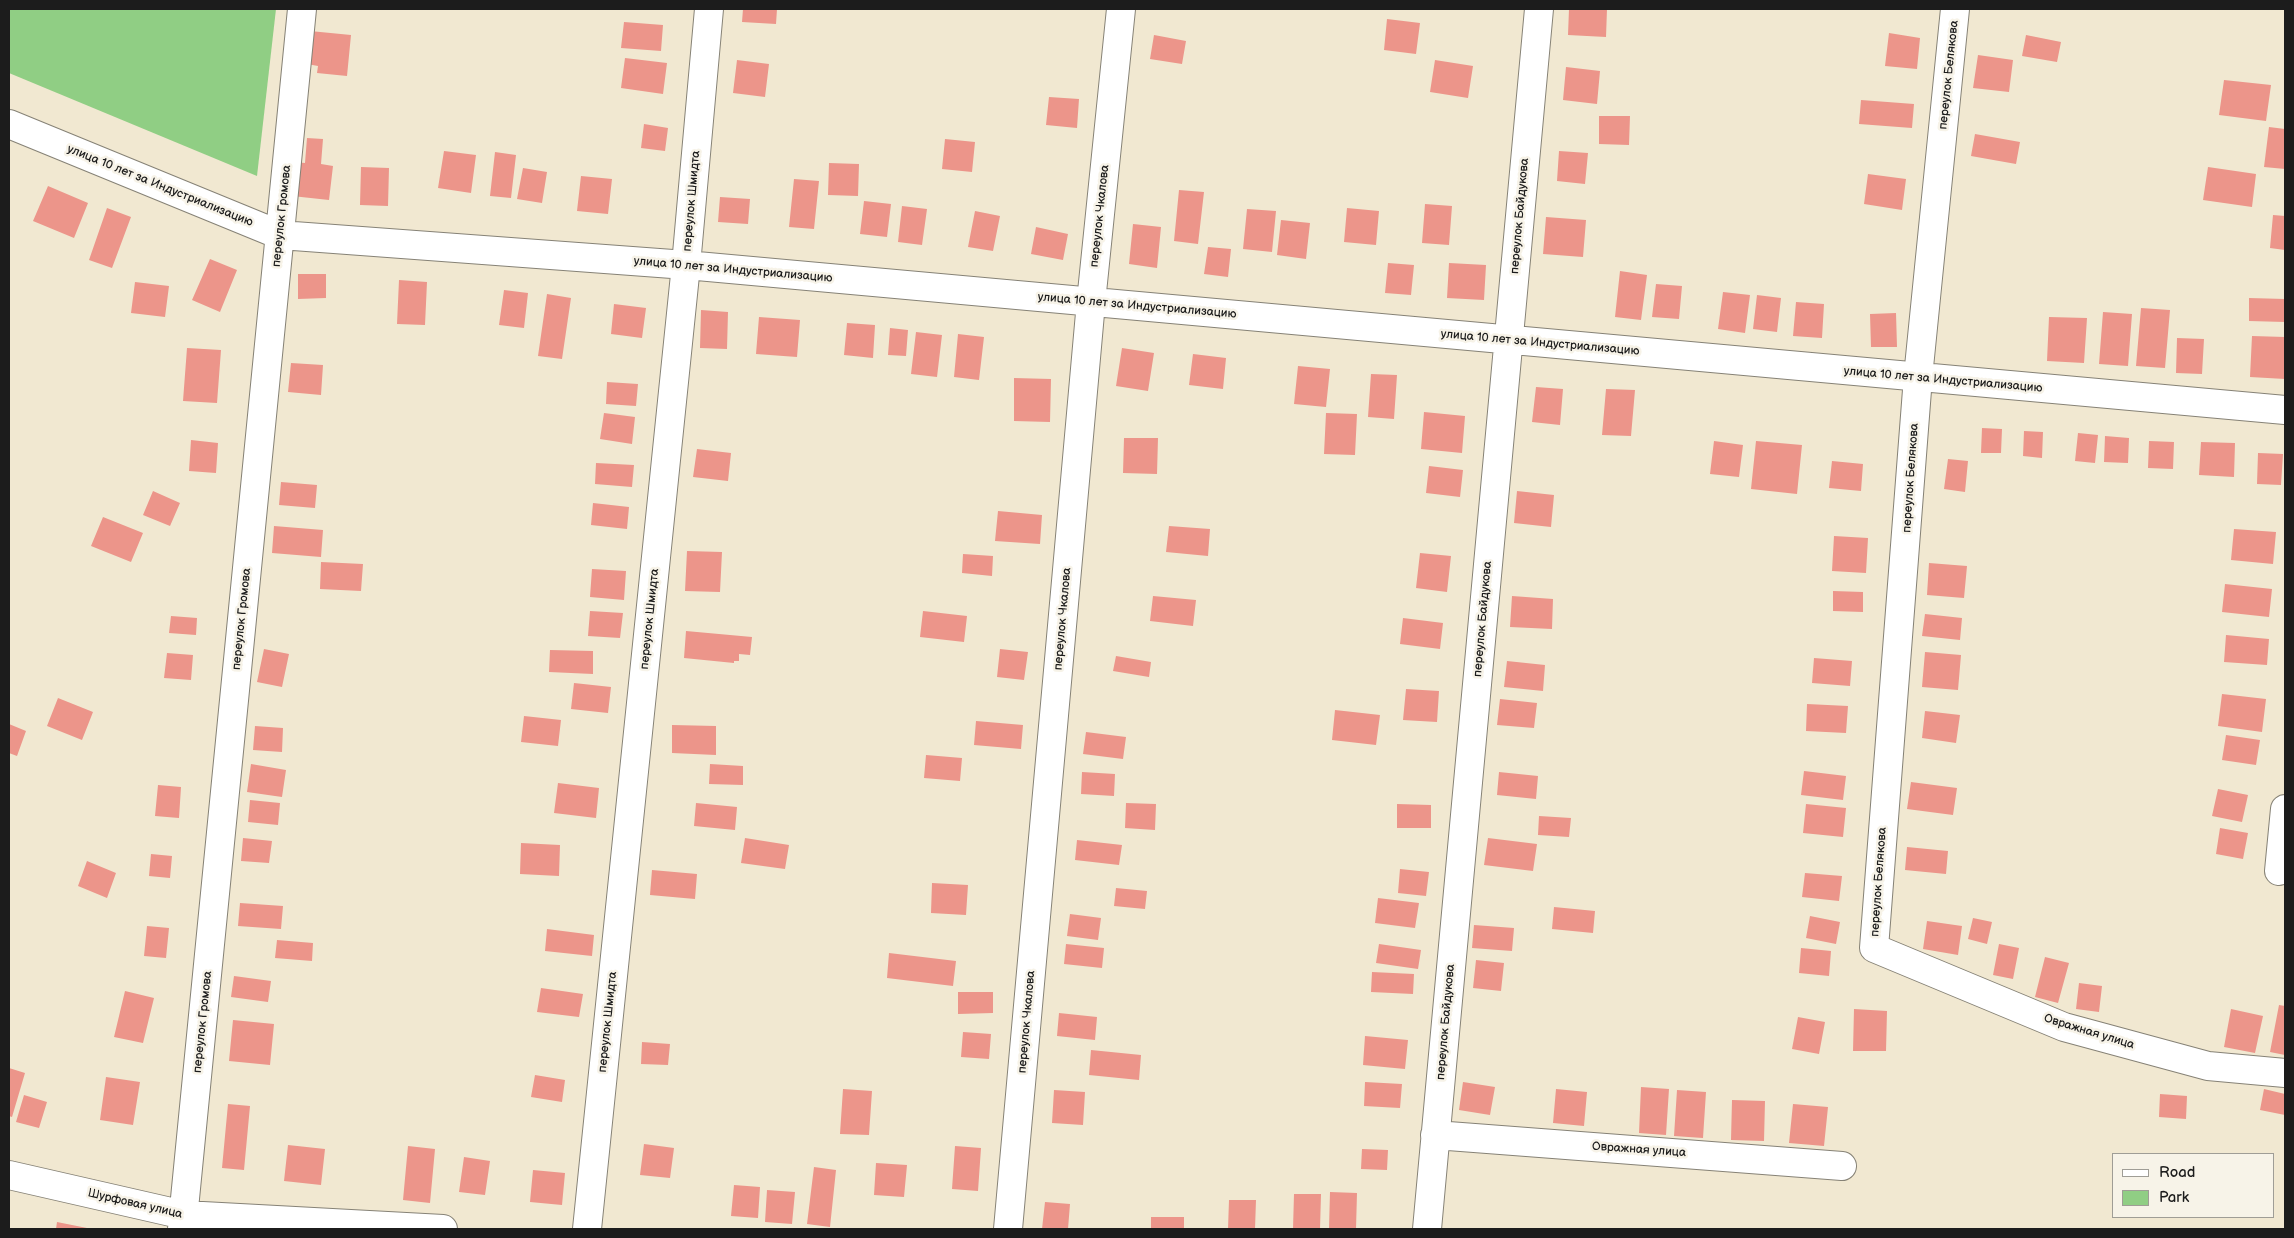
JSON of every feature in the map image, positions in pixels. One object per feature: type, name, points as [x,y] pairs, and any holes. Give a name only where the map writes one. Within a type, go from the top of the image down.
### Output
[{"type":"street","name":"переулок Громова","points":[[183,1222],[302,9]]},
{"type":"street","name":"переулок Шмидта","points":[[587,1229],[686,265],[710,9]]},
{"type":"street","name":"переулок Чкалова","points":[[1008,1229],[1091,302],[1121,9]]},
{"type":"street","name":"переулок Байдукова","points":[[1427,1229],[1539,9]]},
{"type":"street","name":"переулок Белякова","points":[[1874,948],[1918,377],[1955,9]]},
{"type":"street","name":"улица 10 лет за Индустриализацию","points":[[9,124],[280,236],[686,265],[2285,410]]},
{"type":"street","points":[[2279,872],[2285,809]]},
{"type":"street","name":"Овражная улица","points":[[1874,948],[2064,1027],[2208,1066],[2285,1073]]},
{"type":"street","name":"Овражная улица","points":[[1435,1135],[1842,1166]]},
{"type":"street","name":"Шурфовая улица","points":[[9,1175],[183,1222],[443,1229]]},
{"type":"green space","points":[[9,9],[276,9],[257,176],[9,73]]},
{"type":"building","points":[[743,9],[777,9],[776,24],[742,22]]},
{"type":"building","points":[[1569,9],[1607,9],[1606,37],[1568,35]]},
{"type":"building","points":[[1387,19],[1420,23],[1416,54],[1384,50]]},
{"type":"building","points":[[624,22],[663,25],[661,51],[621,48]]},
{"type":"building","points":[[310,31],[351,35],[347,76],[317,73],[318,66],[307,64]]},
{"type":"building","points":[[1889,33],[1920,38],[1917,69],[1885,66]]},
{"type":"building","points":[[1154,35],[1186,41],[1182,64],[1150,59]]},
{"type":"building","points":[[2026,35],[2061,42],[2057,62],[2022,56]]},
{"type":"building","points":[[1978,55],[2013,60],[2009,92],[1973,88]]},
{"type":"building","points":[[625,58],[667,63],[663,94],[621,88]]},
{"type":"building","points":[[737,60],[769,64],[765,97],[733,93]]},
{"type":"building","points":[[1435,60],[1473,66],[1468,98],[1430,92]]},
{"type":"building","points":[[1566,67],[1600,71],[1597,104],[1563,100]]},
{"type":"building","points":[[2224,80],[2271,85],[2266,121],[2219,115]]},
{"type":"building","points":[[1049,97],[1079,99],[1077,128],[1046,125]]},
{"type":"building","points":[[1861,100],[1914,104],[1912,128],[1859,124]]},
{"type":"building","points":[[1599,116],[1630,116],[1629,145],[1599,144]]},
{"type":"building","points":[[644,124],[668,128],[665,151],[641,148]]},
{"type":"building","points":[[2269,127],[2285,129],[2285,169],[2264,167]]},
{"type":"building","points":[[1975,134],[2020,142],[2016,164],[1971,156]]},
{"type":"building","points":[[307,138],[323,139],[321,164],[333,166],[329,200],[292,196],[295,162],[305,163]]},
{"type":"building","points":[[945,139],[975,142],[972,172],[942,169]]},
{"type":"building","points":[[444,151],[476,155],[471,193],[438,188]]},
{"type":"building","points":[[1559,151],[1588,153],[1585,184],[1557,181]]},
{"type":"building","points":[[495,152],[516,155],[511,198],[490,196]]},
{"type":"building","points":[[829,163],[859,164],[858,196],[828,195]]},
{"type":"building","points":[[361,167],[389,168],[388,206],[360,205]]},
{"type":"building","points":[[2208,167],[2256,174],[2252,207],[2203,200]]},
{"type":"building","points":[[523,168],[547,172],[542,203],[517,199]]},
{"type":"building","points":[[1868,174],[1906,179],[1902,210],[1864,204]]},
{"type":"building","points":[[581,176],[612,179],[608,214],[577,211]]},
{"type":"building","points":[[794,179],[819,181],[814,229],[789,227]]},
{"type":"building","points":[[48,186],[88,203],[74,238],[33,221]]},
{"type":"building","points":[[1179,190],[1204,192],[1198,244],[1174,241]]},
{"type":"building","points":[[720,197],[750,199],[748,224],[718,222]]},
{"type":"building","points":[[864,201],[891,204],[887,237],[860,234]]},
{"type":"building","points":[[1425,204],[1452,206],[1449,245],[1422,243]]},
{"type":"building","points":[[902,206],[927,209],[922,245],[898,242]]},
{"type":"building","points":[[107,208],[131,217],[112,268],[89,260]]},
{"type":"building","points":[[1347,208],[1379,211],[1376,245],[1344,242]]},
{"type":"building","points":[[1247,209],[1276,211],[1272,252],[1243,249]]},
{"type":"building","points":[[975,211],[1000,216],[993,251],[968,247]]},
{"type":"building","points":[[2273,215],[2285,216],[2285,250],[2270,248]]},
{"type":"building","points":[[1546,217],[1586,220],[1583,257],[1543,254]]},
{"type":"building","points":[[1281,220],[1310,223],[1306,259],[1277,255]]},
{"type":"building","points":[[1133,224],[1161,227],[1157,268],[1129,264]]},
{"type":"building","points":[[1036,227],[1068,234],[1063,260],[1031,254]]},
{"type":"building","points":[[1208,247],[1231,249],[1228,277],[1204,274]]},
{"type":"building","points":[[210,259],[237,270],[220,312],[192,300]]},
{"type":"building","points":[[1388,263],[1414,265],[1411,295],[1385,293]]},
{"type":"building","points":[[1449,263],[1486,265],[1484,300],[1447,298]]},
{"type":"building","points":[[1620,271],[1647,275],[1641,320],[1615,317]]},
{"type":"building","points":[[298,274],[326,274],[326,298],[298,299]]},
{"type":"building","points":[[399,280],[427,282],[425,325],[397,324]]},
{"type":"building","points":[[135,282],[169,286],[165,317],[131,313]]},
{"type":"building","points":[[1656,284],[1682,286],[1679,319],[1652,317]]},
{"type":"building","points":[[504,290],[528,293],[524,328],[499,325]]},
{"type":"building","points":[[1723,292],[1750,295],[1745,333],[1718,329]]},
{"type":"building","points":[[547,294],[571,298],[562,359],[538,356]]},
{"type":"building","points":[[1757,295],[1781,298],[1777,332],[1753,329]]},
{"type":"building","points":[[2249,298],[2285,299],[2285,322],[2249,321]]},
{"type":"building","points":[[1796,302],[1824,304],[1822,338],[1793,336]]},
{"type":"building","points":[[614,304],[646,308],[642,338],[611,334]]},
{"type":"building","points":[[2141,308],[2170,310],[2165,368],[2136,366]]},
{"type":"building","points":[[701,310],[728,312],[727,349],[700,348]]},
{"type":"building","points":[[2103,312],[2132,314],[2128,366],[2099,364]]},
{"type":"building","points":[[1896,313],[1897,347],[1871,347],[1870,314]]},
{"type":"building","points":[[759,317],[800,320],[797,357],[756,354]]},
{"type":"building","points":[[2049,317],[2087,318],[2084,363],[2047,361]]},
{"type":"building","points":[[847,323],[875,325],[873,358],[844,355]]},
{"type":"building","points":[[890,328],[908,330],[906,356],[888,355]]},
{"type":"building","points":[[916,332],[942,335],[937,377],[911,374]]},
{"type":"building","points":[[958,334],[984,337],[979,380],[954,377]]},
{"type":"building","points":[[2252,336],[2285,337],[2285,379],[2250,377]]},
{"type":"building","points":[[2177,338],[2204,339],[2202,374],[2176,373]]},
{"type":"building","points":[[187,348],[221,350],[217,403],[183,401]]},
{"type":"building","points":[[1122,348],[1154,353],[1148,391],[1116,386]]},
{"type":"building","points":[[1193,354],[1226,358],[1223,389],[1189,385]]},
{"type":"building","points":[[291,363],[323,365],[321,395],[288,392]]},
{"type":"building","points":[[1298,366],[1330,369],[1326,407],[1294,404]]},
{"type":"building","points":[[1371,374],[1397,375],[1394,419],[1368,417]]},
{"type":"building","points":[[1014,378],[1051,379],[1050,422],[1014,421]]},
{"type":"building","points":[[607,382],[638,384],[636,406],[606,404]]},
{"type":"building","points":[[1536,387],[1563,389],[1560,425],[1532,422]]},
{"type":"building","points":[[1606,389],[1635,390],[1631,436],[1602,435]]},
{"type":"building","points":[[1424,412],[1465,416],[1462,453],[1421,449]]},
{"type":"building","points":[[604,413],[635,417],[632,444],[600,439]]},
{"type":"building","points":[[1326,413],[1357,414],[1355,455],[1324,454]]},
{"type":"building","points":[[1982,428],[2002,429],[2001,453],[1981,453]]},
{"type":"building","points":[[2024,431],[2043,432],[2042,458],[2023,456]]},
{"type":"building","points":[[2078,433],[2098,435],[2095,463],[2075,461]]},
{"type":"building","points":[[2105,436],[2129,438],[2128,463],[2104,462]]},
{"type":"building","points":[[1124,438],[1158,438],[1157,474],[1123,473]]},
{"type":"building","points":[[191,440],[218,443],[216,473],[189,471]]},
{"type":"building","points":[[1714,441],[1743,445],[1739,477],[1710,474]]},
{"type":"building","points":[[1756,441],[1802,445],[1797,494],[1751,489]]},
{"type":"building","points":[[2149,441],[2174,442],[2173,469],[2148,468]]},
{"type":"building","points":[[2201,442],[2235,443],[2234,477],[2199,475]]},
{"type":"building","points":[[697,449],[731,453],[728,481],[693,477]]},
{"type":"building","points":[[2258,453],[2283,454],[2281,485],[2257,484]]},
{"type":"building","points":[[1948,459],[1968,461],[1965,492],[1944,489]]},
{"type":"building","points":[[1832,461],[1863,464],[1861,491],[1829,488]]},
{"type":"building","points":[[596,463],[634,465],[632,487],[595,484]]},
{"type":"building","points":[[1429,466],[1463,470],[1460,497],[1426,493]]},
{"type":"building","points":[[281,482],[317,485],[315,508],[279,505]]},
{"type":"building","points":[[153,491],[180,503],[170,526],[143,515]]},
{"type":"building","points":[[1517,491],[1554,495],[1551,527],[1514,523]]},
{"type":"building","points":[[593,503],[629,507],[627,529],[591,525]]},
{"type":"building","points":[[998,511],[1042,515],[1040,544],[995,541]]},
{"type":"building","points":[[103,517],[143,533],[131,562],[91,546]]},
{"type":"building","points":[[274,526],[323,530],[321,557],[272,553]]},
{"type":"building","points":[[1169,526],[1210,529],[1208,556],[1166,552]]},
{"type":"building","points":[[2234,529],[2276,532],[2273,564],[2231,560]]},
{"type":"building","points":[[1834,536],[1868,538],[1866,573],[1832,571]]},
{"type":"building","points":[[687,551],[722,552],[720,592],[685,591]]},
{"type":"building","points":[[1420,553],[1451,556],[1447,592],[1416,588]]},
{"type":"building","points":[[963,554],[993,556],[992,576],[962,573]]},
{"type":"building","points":[[321,562],[363,564],[361,591],[320,589]]},
{"type":"building","points":[[1929,563],[1967,566],[1964,598],[1927,595]]},
{"type":"building","points":[[592,569],[626,571],[624,600],[590,597]]},
{"type":"building","points":[[2225,584],[2272,589],[2269,617],[2222,612]]},
{"type":"building","points":[[1833,591],[1863,592],[1863,612],[1833,611]]},
{"type":"building","points":[[1153,596],[1196,600],[1193,626],[1150,621]]},
{"type":"building","points":[[1512,596],[1553,599],[1552,629],[1510,627]]},
{"type":"building","points":[[590,611],[623,613],[620,638],[588,636]]},
{"type":"building","points":[[923,611],[967,616],[964,642],[920,637]]},
{"type":"building","points":[[1925,614],[1962,618],[1960,640],[1922,636]]},
{"type":"building","points":[[171,616],[197,618],[196,635],[169,633]]},
{"type":"building","points":[[1403,618],[1443,623],[1440,649],[1400,644]]},
{"type":"building","points":[[686,631],[752,637],[750,655],[739,654],[739,661],[734,661],[734,663],[684,658]]},
{"type":"building","points":[[2226,635],[2269,639],[2267,665],[2224,662]]},
{"type":"building","points":[[264,649],[289,654],[282,687],[257,682]]},
{"type":"building","points":[[1000,649],[1028,652],[1024,680],[997,677]]},
{"type":"building","points":[[550,650],[593,651],[593,674],[549,672]]},
{"type":"building","points":[[1925,652],[1961,655],[1958,690],[1922,687]]},
{"type":"building","points":[[167,653],[193,655],[191,680],[164,678]]},
{"type":"building","points":[[1116,656],[1151,662],[1149,677],[1113,671]]},
{"type":"building","points":[[1814,658],[1852,661],[1850,686],[1812,683]]},
{"type":"building","points":[[1507,661],[1545,665],[1543,691],[1504,687]]},
{"type":"building","points":[[574,683],[611,687],[608,713],[571,709]]},
{"type":"building","points":[[1406,689],[1439,691],[1437,722],[1403,720]]},
{"type":"building","points":[[2222,694],[2266,699],[2262,732],[2218,726]]},
{"type":"building","points":[[58,698],[93,712],[82,740],[47,726]]},
{"type":"building","points":[[1500,699],[1537,703],[1534,728],[1497,725]]},
{"type":"building","points":[[1807,704],[1848,706],[1846,733],[1806,731]]},
{"type":"building","points":[[1335,710],[1380,715],[1376,745],[1332,740]]},
{"type":"building","points":[[1925,711],[1960,715],[1956,743],[1922,738]]},
{"type":"building","points":[[524,716],[561,720],[558,746],[521,742]]},
{"type":"building","points":[[976,721],[1023,725],[1021,749],[974,745]]},
{"type":"building","points":[[9,724],[26,731],[17,756],[9,753]]},
{"type":"building","points":[[672,725],[716,726],[716,755],[672,753]]},
{"type":"building","points":[[255,726],[283,728],[282,752],[253,750]]},
{"type":"building","points":[[1086,732],[1126,737],[1123,759],[1083,754]]},
{"type":"building","points":[[2226,735],[2260,740],[2256,765],[2222,760]]},
{"type":"building","points":[[926,755],[962,758],[960,781],[924,778]]},
{"type":"building","points":[[251,764],[286,770],[282,797],[247,792]]},
{"type":"building","points":[[710,764],[743,766],[743,785],[709,784]]},
{"type":"building","points":[[1804,771],[1846,776],[1843,800],[1801,795]]},
{"type":"building","points":[[1082,772],[1115,774],[1114,796],[1081,794]]},
{"type":"building","points":[[1499,772],[1538,776],[1536,799],[1497,795]]},
{"type":"building","points":[[1911,782],[1957,788],[1953,815],[1907,809]]},
{"type":"building","points":[[558,783],[599,788],[596,818],[554,813]]},
{"type":"building","points":[[158,785],[181,787],[179,818],[155,816]]},
{"type":"building","points":[[2218,789],[2248,795],[2242,822],[2212,816]]},
{"type":"building","points":[[250,800],[280,803],[278,825],[248,822]]},
{"type":"building","points":[[696,803],[737,807],[735,830],[694,826]]},
{"type":"building","points":[[1126,803],[1156,804],[1155,830],[1125,828]]},
{"type":"building","points":[[1397,804],[1431,805],[1431,828],[1397,828]]},
{"type":"building","points":[[1806,804],[1846,808],[1843,837],[1803,833]]},
{"type":"building","points":[[1539,816],[1571,818],[1569,837],[1538,835]]},
{"type":"building","points":[[2220,828],[2248,833],[2243,859],[2216,854]]},
{"type":"building","points":[[243,838],[272,841],[269,863],[241,861]]},
{"type":"building","points":[[745,838],[789,845],[785,869],[741,863]]},
{"type":"building","points":[[1488,838],[1537,844],[1533,871],[1484,865]]},
{"type":"building","points":[[1077,840],[1122,845],[1119,865],[1075,860]]},
{"type":"building","points":[[521,843],[560,845],[559,876],[520,874]]},
{"type":"building","points":[[1907,847],[1948,851],[1946,874],[1905,870]]},
{"type":"building","points":[[151,854],[172,856],[170,878],[149,876]]},
{"type":"building","points":[[87,861],[116,873],[107,898],[78,886]]},
{"type":"building","points":[[1400,869],[1429,872],[1426,896],[1398,893]]},
{"type":"building","points":[[652,870],[697,874],[695,899],[650,895]]},
{"type":"building","points":[[1805,873],[1842,876],[1839,901],[1802,897]]},
{"type":"building","points":[[932,883],[968,885],[966,915],[931,913]]},
{"type":"building","points":[[1116,888],[1147,891],[1145,909],[1114,906]]},
{"type":"building","points":[[1378,898],[1419,903],[1415,928],[1375,923]]},
{"type":"building","points":[[240,903],[283,906],[281,929],[238,926]]},
{"type":"building","points":[[1554,907],[1595,911],[1593,933],[1552,929]]},
{"type":"building","points":[[1070,914],[1101,918],[1098,940],[1067,936]]},
{"type":"building","points":[[1810,916],[1840,922],[1836,944],[1806,938]]},
{"type":"building","points":[[1973,918],[1992,922],[1987,944],[1968,939]]},
{"type":"building","points":[[1927,921],[1962,926],[1958,955],[1923,949]]},
{"type":"building","points":[[1474,925],[1514,928],[1512,951],[1472,948]]},
{"type":"building","points":[[147,926],[169,928],[166,958],[144,956]]},
{"type":"building","points":[[547,929],[594,935],[592,956],[545,951]]},
{"type":"building","points":[[277,940],[313,943],[312,961],[275,958]]},
{"type":"building","points":[[1066,944],[1104,948],[1102,968],[1064,964]]},
{"type":"building","points":[[1379,944],[1421,950],[1418,969],[1376,963]]},
{"type":"building","points":[[1999,944],[2019,948],[2013,979],[1993,975]]},
{"type":"building","points":[[1801,948],[1831,951],[1829,976],[1799,973]]},
{"type":"building","points":[[889,953],[956,961],[953,986],[887,978]]},
{"type":"building","points":[[2045,957],[2069,963],[2058,1003],[2035,997]]},
{"type":"building","points":[[1476,960],[1504,963],[1501,991],[1473,988]]},
{"type":"building","points":[[1372,972],[1414,974],[1413,994],[1371,992]]},
{"type":"building","points":[[234,976],[271,981],[268,1002],[231,997]]},
{"type":"building","points":[[2079,983],[2102,986],[2099,1012],[2076,1009]]},
{"type":"building","points":[[541,988],[583,994],[579,1017],[537,1012]]},
{"type":"building","points":[[125,991],[154,998],[143,1043],[114,1037]]},
{"type":"building","points":[[958,992],[993,992],[993,1013],[958,1014]]},
{"type":"building","points":[[2279,1005],[2285,1006],[2285,1055],[2270,1052]]},
{"type":"building","points":[[1854,1009],[1887,1011],[1886,1051],[1853,1051]]},
{"type":"building","points":[[2231,1009],[2263,1016],[2255,1053],[2224,1047]]},
{"type":"building","points":[[1059,1013],[1097,1017],[1095,1040],[1057,1036]]},
{"type":"building","points":[[1798,1017],[1825,1022],[1819,1054],[1792,1049]]},
{"type":"building","points":[[233,1020],[274,1024],[270,1065],[229,1061]]},
{"type":"building","points":[[963,1032],[991,1034],[989,1059],[961,1057]]},
{"type":"building","points":[[1365,1036],[1408,1040],[1405,1069],[1363,1065]]},
{"type":"building","points":[[642,1042],[670,1044],[668,1065],[641,1064]]},
{"type":"building","points":[[1091,1050],[1141,1055],[1139,1080],[1089,1075]]},
{"type":"building","points":[[9,1068],[25,1073],[12,1117],[9,1116]]},
{"type":"building","points":[[535,1075],[565,1080],[562,1102],[531,1097]]},
{"type":"building","points":[[106,1077],[140,1082],[133,1125],[100,1120]]},
{"type":"building","points":[[1365,1082],[1402,1084],[1400,1108],[1364,1106]]},
{"type":"building","points":[[1463,1082],[1495,1087],[1490,1115],[1459,1110]]},
{"type":"building","points":[[1641,1087],[1669,1089],[1666,1135],[1639,1133]]},
{"type":"building","points":[[843,1089],[872,1091],[869,1135],[840,1134]]},
{"type":"building","points":[[1556,1089],[1587,1092],[1584,1126],[1553,1123]]},
{"type":"building","points":[[2264,1089],[2285,1094],[2285,1115],[2260,1110]]},
{"type":"building","points":[[1054,1090],[1085,1092],[1083,1125],[1052,1123]]},
{"type":"building","points":[[1677,1090],[1706,1092],[1703,1138],[1674,1136]]},
{"type":"building","points":[[2160,1094],[2187,1096],[2186,1119],[2159,1117]]},
{"type":"building","points":[[24,1095],[47,1102],[39,1128],[16,1122]]},
{"type":"building","points":[[1732,1100],[1765,1101],[1764,1141],[1731,1140]]},
{"type":"building","points":[[228,1104],[250,1106],[244,1170],[222,1168]]},
{"type":"building","points":[[1793,1104],[1828,1107],[1824,1146],[1789,1143]]},
{"type":"building","points":[[644,1144],[674,1148],[670,1178],[640,1175]]},
{"type":"building","points":[[288,1145],[325,1149],[321,1185],[284,1181]]},
{"type":"building","points":[[408,1146],[435,1149],[430,1203],[403,1200]]},
{"type":"building","points":[[955,1146],[981,1148],[978,1191],[952,1189]]},
{"type":"building","points":[[1362,1149],[1388,1150],[1387,1170],[1361,1169]]},
{"type":"building","points":[[464,1157],[490,1161],[485,1195],[459,1192]]},
{"type":"building","points":[[876,1163],[907,1165],[904,1197],[874,1195]]},
{"type":"building","points":[[814,1167],[836,1170],[830,1227],[807,1224]]},
{"type":"building","points":[[533,1170],[565,1173],[562,1205],[530,1202]]},
{"type":"building","points":[[734,1185],[760,1187],[758,1218],[731,1216]]},
{"type":"building","points":[[767,1190],[795,1192],[792,1224],[765,1222]]},
{"type":"building","points":[[1330,1192],[1357,1193],[1356,1229],[1329,1229]]},
{"type":"building","points":[[1294,1194],[1321,1194],[1320,1229],[1293,1229]]},
{"type":"building","points":[[1229,1200],[1256,1200],[1255,1229],[1228,1229]]},
{"type":"building","points":[[1045,1202],[1070,1204],[1068,1229],[1042,1229]]},
{"type":"building","points":[[1151,1217],[1184,1217],[1184,1229],[1151,1229]]},
{"type":"building","points":[[57,1222],[87,1228],[87,1229],[56,1229]]}]
